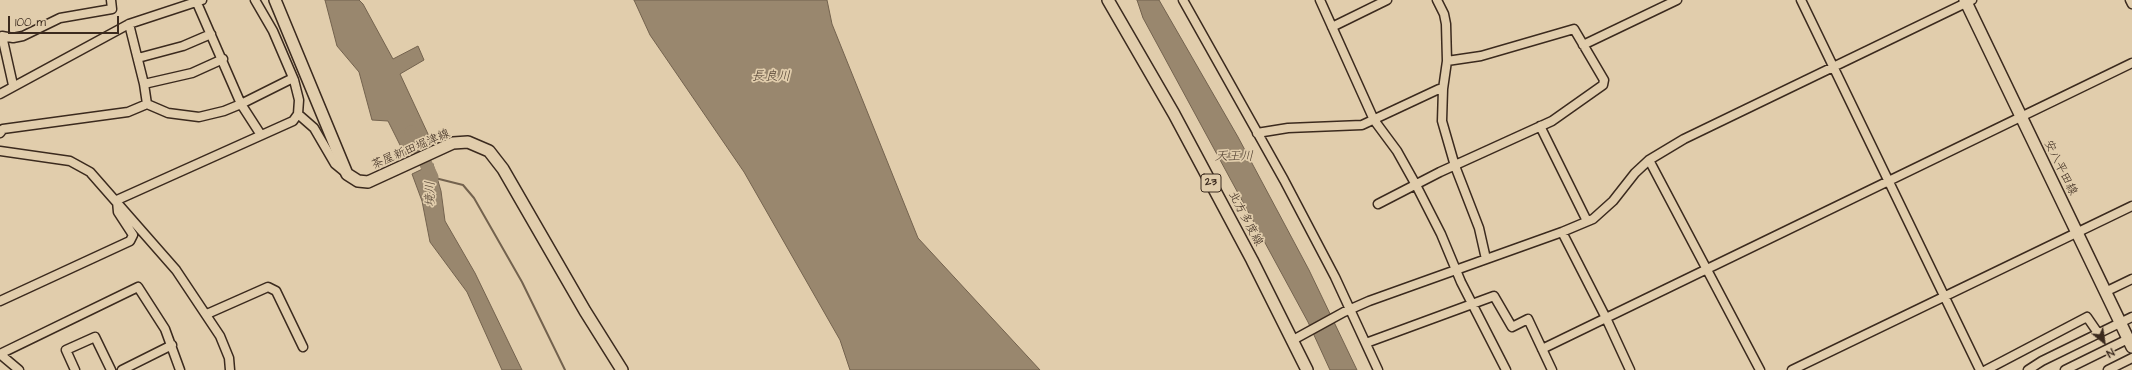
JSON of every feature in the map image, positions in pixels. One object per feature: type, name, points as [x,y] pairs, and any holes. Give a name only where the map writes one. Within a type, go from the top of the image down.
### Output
[{"type":"main road","points":[[275,0],[347,174]]},
{"type":"main road","name":"北方多度線","points":[[1108,0],[1174,114],[1252,260],[1297,337],[1307,370]]},
{"type":"main road","name":"安八平田線","points":[[1968,1],[2021,117],[2130,343]]},
{"type":"main road","name":"茶屋新田堀津線","points":[[347,174],[358,181],[368,182],[454,144],[468,142],[477,144],[493,154],[622,370]]},
{"type":"street","points":[[13,85],[1,36],[13,38],[23,36],[60,18],[112,9],[111,0]]},
{"type":"street","points":[[117,200],[293,121],[298,114],[299,100],[293,78],[273,31],[255,0]]},
{"type":"street","points":[[1183,0],[1288,187],[1347,311],[1366,343],[1378,370]]},
{"type":"street","points":[[1320,0],[1374,120],[1397,152],[1416,185],[1441,234],[1456,271],[1506,370]]},
{"type":"street","points":[[1332,27],[1387,0]]},
{"type":"street","points":[[1438,0],[1444,14],[1446,24],[1447,61],[1443,88],[1442,121],[1455,166],[1479,228],[1486,259]]},
{"type":"street","points":[[1583,45],[1677,0]]},
{"type":"street","points":[[1801,0],[1980,370]]},
{"type":"street","points":[[2130,0],[2132,4]]},
{"type":"street","points":[[0,94],[13,85],[129,24],[200,1],[211,34],[241,104],[261,135]]},
{"type":"street","points":[[1297,337],[1347,311],[1562,232],[1587,221],[1600,214],[1613,201],[1635,174],[1650,160],[1684,139],[1968,1]]},
{"type":"street","points":[[129,24],[144,84],[147,104]]},
{"type":"street","points":[[1378,204],[1552,121],[1603,85],[1604,80],[1574,30],[1568,30],[1481,56],[1447,61]]},
{"type":"street","points":[[138,58],[183,46],[211,34]]},
{"type":"street","points":[[144,84],[192,73],[223,59]]},
{"type":"street","points":[[1542,349],[2132,63]]},
{"type":"street","points":[[0,133],[3,129],[128,112],[147,104],[168,113],[198,117],[224,111],[293,78]]},
{"type":"street","points":[[1257,133],[1288,128],[1362,125],[1443,88]]},
{"type":"street","points":[[298,114],[314,128],[336,164],[347,174]]},
{"type":"street","points":[[1540,126],[1587,221]]},
{"type":"street","points":[[0,151],[79,165],[90,172],[117,200],[176,270],[207,314],[220,336],[229,358],[230,370]]},
{"type":"street","points":[[1650,160],[1760,370]]},
{"type":"street","points":[[0,301],[130,241],[133,234],[118,212],[117,200]]},
{"type":"street","points":[[1792,370],[2132,206]]},
{"type":"street","points":[[1562,232],[1606,318],[1630,370]]},
{"type":"street","points":[[2106,292],[2132,279]]},
{"type":"street","points":[[18,370],[0,354],[138,287],[165,328],[172,345],[179,370]]},
{"type":"street","points":[[207,314],[268,287],[276,291],[303,347]]},
{"type":"street","points":[[1366,343],[1473,305],[1494,296],[1512,327],[1528,319],[1552,370]]},
{"type":"street","points":[[1986,370],[2087,317],[2098,333]]},
{"type":"street","points":[[2028,370],[2132,317]]},
{"type":"street","points":[[76,370],[66,350],[95,337],[111,370]]},
{"type":"street","points":[[2066,370],[2130,343]]},
{"type":"street","points":[[122,370],[172,345]]},
{"type":"street","points":[[2108,370],[2132,358]]},
{"type":"water","points":[[325,0],[359,0],[363,4],[393,59],[418,46],[424,60],[400,74],[428,134],[427,142],[405,155],[388,121],[372,120],[359,72],[337,46]]},
{"type":"water","name":"長良川","points":[[634,0],[827,0],[832,24],[918,238],[1040,370],[850,370],[840,340],[744,172],[650,35]]},
{"type":"water","name":"天王川","points":[[1137,0],[1159,0],[1238,137],[1309,270],[1357,370],[1330,370],[1308,322],[1143,18]]},
{"type":"water","points":[[433,164],[441,191],[445,221],[475,273],[522,370],[502,370],[467,292],[430,242],[422,201],[412,174]]},
{"type":"waterway","name":"境川","points":[[411,132],[432,177],[431,184]]},
{"type":"waterway","points":[[435,178],[463,185],[474,198],[522,282],[565,370]]}]
